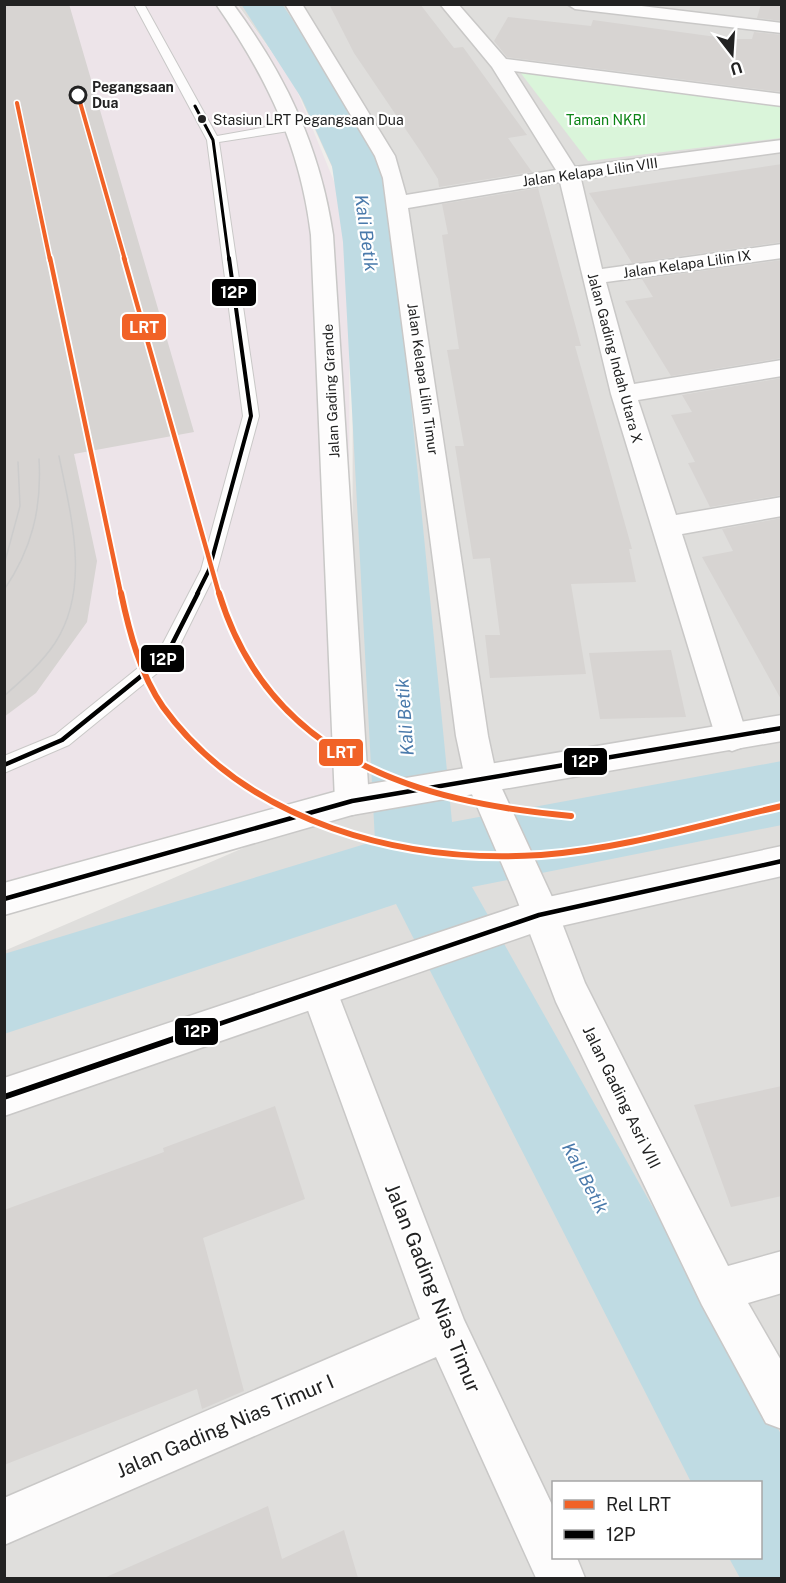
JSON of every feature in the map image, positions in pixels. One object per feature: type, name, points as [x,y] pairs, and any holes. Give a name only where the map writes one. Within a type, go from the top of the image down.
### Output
[{"type":"street","name":"Jalan Gading Grande","points":[[224,4],[254,48],[295,126],[311,174],[322,235],[352,801]]},
{"type":"street","name":"Jalan Kelapa Lilin Timur","points":[[293,4],[385,156],[398,203],[472,736],[474,779]]},
{"type":"street","name":"Jalan Gading Indah Utara X","points":[[448,4],[500,64],[569,174],[624,394],[732,738]]},
{"type":"street","points":[[575,4],[782,28]]},
{"type":"street","points":[[727,4],[782,10]]},
{"type":"street","points":[[500,64],[782,100]]},
{"type":"street","name":"Jalan Kelapa Lilin VIII","points":[[398,203],[569,174],[782,146]]},
{"type":"street","name":"Jalan Kelapa Lilin IX","points":[[593,277],[782,251]]},
{"type":"street","points":[[624,394],[782,368]]},
{"type":"street","points":[[664,527],[782,506]]},
{"type":"street","points":[[4,899],[352,801],[782,728]]},
{"type":"street","name":"Jalan Gading Asri VIII","points":[[474,779],[503,827],[537,906],[569,990],[717,1290],[782,1407]]},
{"type":"street","points":[[4,1097],[493,931],[537,906],[782,861]]},
{"type":"street","name":"Jalan Gading Nias Timur","points":[[319,991],[446,1330],[552,1559]]},
{"type":"street","points":[[717,1290],[782,1272]]},
{"type":"street","name":"Jalan Gading Nias Timur I","points":[[4,1522],[446,1330]]},
{"type":"street","name":"Jalan Gading Nias Timur","points":[[552,1559],[561,1578]]},
{"type":"lane","points":[[4,765],[62,740],[166,657],[209,570],[251,416],[213,140],[139,4]]},
{"type":"lane","points":[[213,140],[295,126]]},
{"type":"shaded area","points":[[5,5],[237,5],[293,81],[338,191],[349,277],[350,800],[5,900]]},
{"type":"shaded area","points":[[238,5],[781,5],[781,1578],[5,1578],[4,951],[352,801],[353,278],[342,189],[293,81]]},
{"type":"green space","name":"Taman NKRI","points":[[520,72],[781,105],[781,138],[588,161]]},
{"type":"building","points":[[4,4],[69,4],[194,432],[74,454],[97,561],[87,622],[36,693],[4,717]]},
{"type":"building","points":[[329,4],[420,4],[454,48],[463,47],[527,135],[508,138],[532,172],[439,187],[438,179],[421,152],[354,53]]},
{"type":"building","points":[[761,4],[782,4],[782,21],[757,18]]},
{"type":"building","points":[[508,17],[591,26],[593,20],[731,39],[752,39],[754,32],[782,35],[782,92],[507,57],[494,41]]},
{"type":"building","points":[[782,164],[782,242],[632,263],[589,193]]},
{"type":"building","points":[[538,188],[581,346],[575,346],[632,549],[629,549],[636,582],[571,584],[586,674],[490,678],[485,635],[500,635],[490,558],[473,559],[455,446],[464,446],[447,350],[459,349],[442,235],[448,234],[442,204]]},
{"type":"building","points":[[782,260],[782,358],[671,376],[625,301],[653,297],[642,279]]},
{"type":"building","points":[[782,378],[782,495],[710,507],[688,463],[695,462],[671,415],[692,412],[682,395]]},
{"type":"building","points":[[782,518],[782,701],[702,557],[733,551],[722,529]]},
{"type":"building","points":[[671,650],[686,717],[600,719],[589,653]]},
{"type":"building","points":[[782,1086],[782,1196],[731,1207],[694,1105]]},
{"type":"building","points":[[275,1106],[305,1199],[203,1238],[244,1391],[202,1409],[197,1389],[4,1465],[4,1210],[164,1152],[163,1148]]},
{"type":"building","points":[[268,1506],[282,1559],[344,1530],[358,1578],[104,1578]]},
{"type":"waterway","name":"Kali Betik","points":[[261,4],[324,99],[356,166],[369,242],[416,863]]},
{"type":"waterway","points":[[416,863],[782,793]]},
{"type":"waterway","points":[[4,994],[416,863]]},
{"type":"waterway","name":"Kali Betik","points":[[416,863],[747,1481]]},
{"type":"waterway","name":"Kali Betik","points":[[762,1509],[782,1544]]},
{"type":"tram line","points":[[4,696],[50,651],[66,622],[72,599],[75,551],[59,456]]},
{"type":"tram line","points":[[4,590],[22,559],[33,528],[39,494],[39,459]]},
{"type":"tram line","points":[[4,565],[20,506],[18,462]]},
{"type":"tram line","points":[[4,518],[5,548]]},
{"type":"rail line","name":"LRT","points":[[78,95],[220,596],[238,643],[257,676],[294,718],[327,745],[364,766],[403,783],[444,796],[486,806],[571,816]]},
{"type":"rail line","name":"LRT","points":[[17,103],[129,630],[158,699],[198,748],[239,781],[284,808],[333,829],[385,844],[437,853],[490,857],[572,852],[662,835],[782,806]]},
{"type":"transit line","name":"12P","points":[[4,765],[62,740],[166,656],[209,570],[251,416],[213,140],[195,106]]},
{"type":"transit line","name":"12P","points":[[4,899],[352,801],[782,728]]},
{"type":"transit line","name":"12P","points":[[4,1097],[539,915],[782,861]]},
{"type":"place","name":"Pegangsaan Dua","points":[[78,95]]},
{"type":"place","name":"Stasiun LRT Pegangsaan Dua","points":[[202,119]]}]
